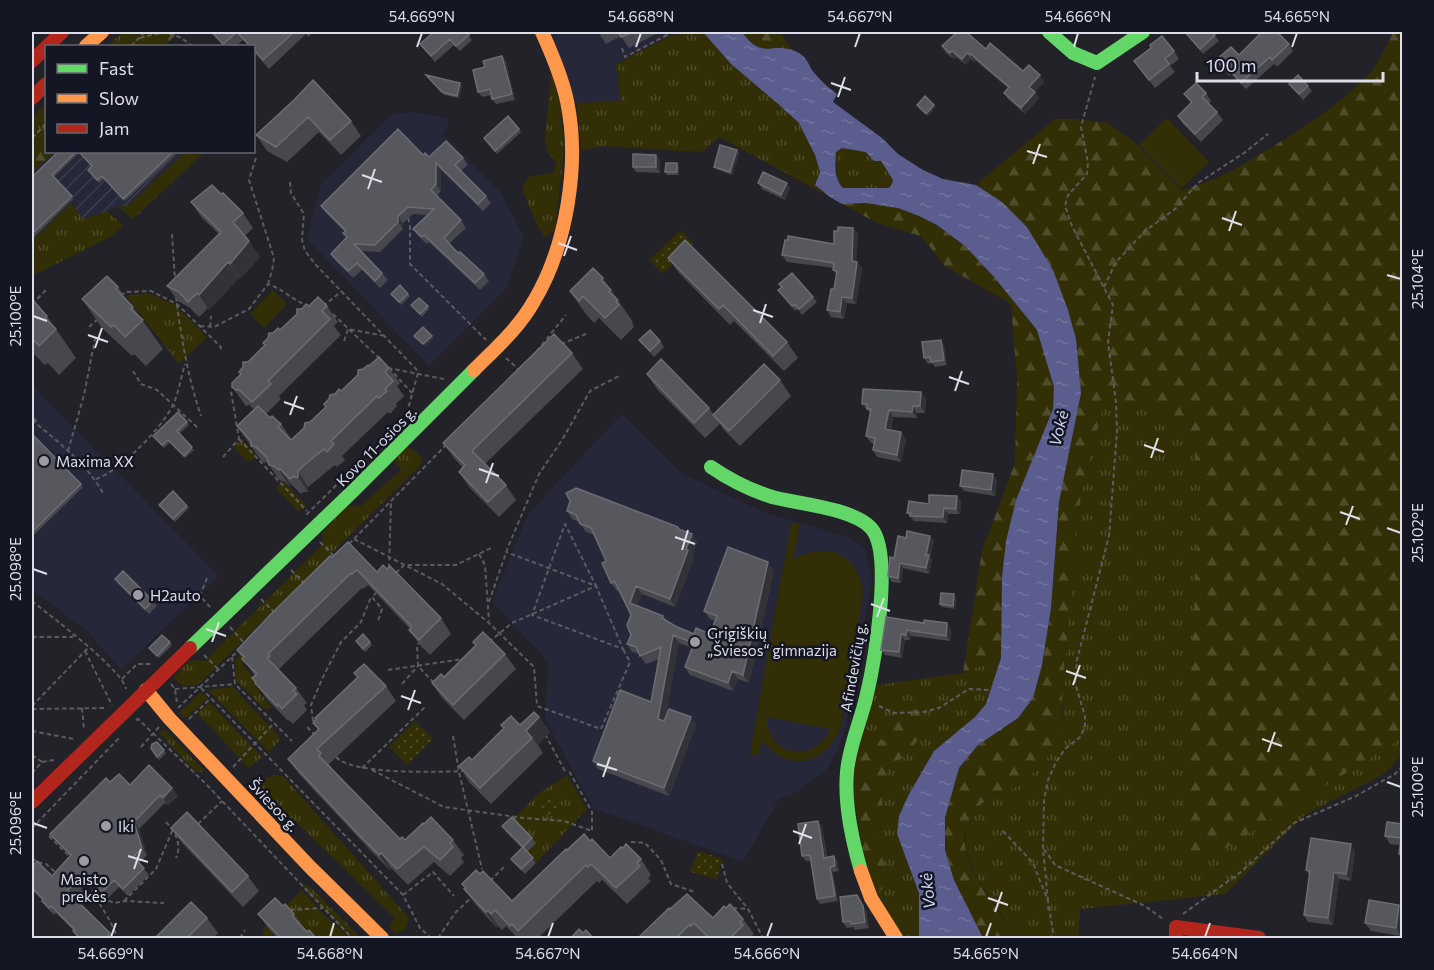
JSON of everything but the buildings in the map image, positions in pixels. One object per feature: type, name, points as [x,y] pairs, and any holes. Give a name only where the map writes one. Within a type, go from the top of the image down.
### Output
[{"type":"main road","points":[[49,45],[62,32]]},
{"type":"main road","points":[[87,45],[102,32]]},
{"type":"main road","name":"Kovo 11-osios g.","points":[[32,802],[193,644],[311,533],[462,383],[528,311],[539,292],[561,241],[570,183],[571,138],[567,103],[554,60],[542,32]]},
{"type":"main road","points":[[1049,32],[1073,53],[1097,63],[1143,32]]},
{"type":"main road","points":[[32,61],[45,48]]},
{"type":"main road","points":[[32,98],[45,85]]},
{"type":"main road","name":"Afindevičių g.","points":[[711,467],[736,484],[780,499],[844,515],[866,524],[873,531],[880,549],[880,598],[869,686],[848,766],[847,794],[861,872],[868,891],[896,939]]},
{"type":"main road","name":"Šviesos g.","points":[[146,690],[169,718],[382,939]]},
{"type":"main road","points":[[1176,933],[1259,939]]},
{"type":"path","points":[[132,45],[145,32]]},
{"type":"path","points":[[140,38],[162,32],[180,36],[191,45]]},
{"type":"path","points":[[622,48],[625,57],[667,35],[666,32]]},
{"type":"path","points":[[1054,939],[1043,849],[1044,800],[1048,780],[1056,762],[1065,749],[1080,737],[1084,727],[1085,716],[1075,682],[1077,660],[1109,536],[1117,431],[1116,402],[1107,342],[1113,305],[1072,226],[1065,206],[1068,195],[1087,174],[1088,163],[1081,127],[1097,63]]},
{"type":"path","points":[[32,138],[45,125]]},
{"type":"path","points":[[1104,287],[1116,262],[1145,231],[1175,209],[1198,183],[1244,153],[1268,134]]},
{"type":"path","points":[[200,326],[214,327],[249,309],[268,284],[272,272],[274,258],[249,180],[256,158]]},
{"type":"path","points":[[290,182],[291,193],[304,214],[302,240],[305,251],[316,266],[418,373],[406,416],[308,512],[304,519]]},
{"type":"path","points":[[408,219],[410,264],[489,342]]},
{"type":"path","points":[[172,234],[175,282]]},
{"type":"path","points":[[268,284],[281,288],[292,299],[312,307]]},
{"type":"path","points":[[32,304],[46,289]]},
{"type":"path","points":[[118,299],[124,292],[151,291],[177,304],[221,347],[220,350]]},
{"type":"path","points":[[319,309],[342,291]]},
{"type":"path","points":[[176,293],[185,364],[201,416]]},
{"type":"path","points":[[332,313],[381,360]]},
{"type":"path","points":[[89,327],[103,314]]},
{"type":"path","points":[[534,355],[566,315]]},
{"type":"path","points":[[210,327],[211,316]]},
{"type":"path","points":[[348,329],[385,336]]},
{"type":"path","points":[[344,341],[348,329]]},
{"type":"path","points":[[68,451],[84,395],[96,334]]},
{"type":"path","points":[[555,346],[586,334]]},
{"type":"path","points":[[541,347],[544,351]]},
{"type":"path","points":[[508,359],[520,370]]},
{"type":"path","points":[[96,479],[107,475],[154,433],[173,405],[185,364]]},
{"type":"path","points":[[389,368],[412,393]]},
{"type":"path","points":[[382,369],[418,373],[462,383]]},
{"type":"path","points":[[133,371],[141,384],[157,390],[198,429]]},
{"type":"path","points":[[489,602],[506,552],[539,474],[590,391],[621,375]]},
{"type":"path","points":[[231,391],[239,439],[308,512]]},
{"type":"path","points":[[32,411],[37,425]]},
{"type":"path","points":[[32,420],[96,479],[104,493]]},
{"type":"path","points":[[223,457],[239,439]]},
{"type":"path","points":[[347,545],[447,444]]},
{"type":"path","points":[[389,569],[391,502]]},
{"type":"path","points":[[532,615],[565,524],[630,662],[602,729],[537,706]]},
{"type":"path","points":[[311,533],[335,557],[341,551]]},
{"type":"path","points":[[354,539],[442,584],[489,623],[534,667],[536,713]]},
{"type":"path","points":[[396,573],[404,565],[456,565],[491,548]]},
{"type":"path","points":[[506,552],[596,586]]},
{"type":"path","points":[[479,554],[485,565],[489,623]]},
{"type":"path","points":[[282,561],[306,586]]},
{"type":"path","points":[[484,646],[512,623],[596,586]]},
{"type":"path","points":[[252,589],[276,614]]},
{"type":"path","points":[[313,721],[311,705],[323,677],[341,642],[361,622],[372,597],[380,589]]},
{"type":"path","points":[[372,597],[382,609],[378,621]]},
{"type":"path","points":[[32,601],[89,648],[121,680],[137,664],[152,663]]},
{"type":"path","points":[[532,615],[623,649]]},
{"type":"path","points":[[32,637],[72,637],[74,635]]},
{"type":"path","points":[[423,639],[417,645],[418,666],[440,688]]},
{"type":"path","points":[[193,644],[219,670]]},
{"type":"path","points":[[235,684],[201,688],[176,689],[177,709],[201,688],[246,644]]},
{"type":"path","points":[[32,708],[89,648]]},
{"type":"path","points":[[85,651],[112,705]]},
{"type":"path","points":[[232,657],[235,684],[292,741]]},
{"type":"path","points":[[388,670],[470,658]]},
{"type":"path","points":[[402,684],[418,666]]},
{"type":"path","points":[[201,688],[404,895],[420,928],[431,939]]},
{"type":"path","points":[[865,702],[894,713],[924,712],[939,708],[969,689],[991,690]]},
{"type":"path","points":[[179,728],[211,698]]},
{"type":"path","points":[[362,768],[425,707]]},
{"type":"path","points":[[32,708],[109,708]]},
{"type":"path","points":[[82,708],[84,732]]},
{"type":"path","points":[[130,727],[138,718],[222,801],[352,939]]},
{"type":"path","points":[[141,747],[169,718]]},
{"type":"path","points":[[224,776],[274,723]]},
{"type":"path","points":[[307,727],[315,735]]},
{"type":"path","points":[[372,770],[444,807],[564,821],[592,831],[592,812],[543,730]]},
{"type":"path","points":[[32,731],[77,739]]},
{"type":"path","points":[[32,828],[122,735]]},
{"type":"path","points":[[453,735],[482,869]]},
{"type":"path","points":[[331,752],[339,761],[372,770],[467,771]]},
{"type":"path","points":[[32,755],[42,762]]},
{"type":"path","points":[[32,773],[42,762],[57,760]]},
{"type":"path","points":[[1043,849],[1055,865],[1145,906],[1176,933],[1184,911],[1242,871],[1294,823],[1356,796],[1395,774],[1402,767]]},
{"type":"path","points":[[462,783],[468,777]]},
{"type":"path","points":[[193,829],[222,801]]},
{"type":"path","points":[[166,822],[173,829],[178,843],[176,858]]},
{"type":"path","points":[[124,901],[156,869],[173,829]]},
{"type":"path","points":[[1003,831],[1033,863],[1048,901]]},
{"type":"path","points":[[49,836],[74,860]]},
{"type":"path","points":[[178,843],[186,836]]},
{"type":"path","points":[[631,842],[645,843],[661,860],[671,884],[696,892]]},
{"type":"path","points":[[32,858],[46,864],[58,875]]},
{"type":"path","points":[[722,864],[727,884],[748,909],[763,939]]},
{"type":"path","points":[[487,883],[504,867]]},
{"type":"path","points":[[404,895],[432,872],[454,897]]},
{"type":"path","points":[[94,879],[91,887],[94,896],[113,926],[117,939]]},
{"type":"path","points":[[438,939],[456,912],[479,890]]},
{"type":"path","points":[[79,891],[115,903],[124,901],[164,903]]},
{"type":"path","points":[[283,910],[323,908]]},
{"type":"path","points":[[731,908],[748,909]]},
{"type":"path","points":[[240,939],[245,930]]},
{"type":"shaded area","points":[[550,32],[669,32],[670,36],[616,64],[621,101],[573,103]]},
{"type":"shaded area","points":[[413,112],[448,118],[448,128],[443,134],[501,193],[524,237],[506,289],[429,366],[307,239],[321,184],[392,114]]},
{"type":"shaded area","points":[[53,153],[184,153],[130,204],[83,219],[71,203],[32,241],[32,173]]},
{"type":"shaded area","points":[[32,385],[219,576],[121,670],[86,630],[32,590]]},
{"type":"shaded area","name":"Grigiškių „Šviesos“ gimnazija","points":[[622,414],[682,474],[766,513],[849,537],[865,548],[872,579],[846,726],[837,752],[827,769],[797,792],[779,799],[743,862],[593,808],[545,719],[548,661],[492,602],[528,514]]},
{"type":"green space","points":[[123,32],[152,32],[138,45],[108,45]]},
{"type":"green space","points":[[152,32],[179,32],[165,45],[138,45]]},
{"type":"green space","points":[[683,32],[703,32],[731,64],[799,123],[815,155],[820,172],[815,185],[830,197],[719,137],[701,152],[603,146],[581,150],[577,103],[621,101],[616,64],[670,36]]},
{"type":"green space","points":[[742,32],[780,32],[792,50],[758,47]]},
{"type":"green space","points":[[1393,32],[1402,32],[1402,734],[1394,743],[1206,860],[1190,847],[1182,827],[1201,483],[1191,434],[1159,409],[1104,403],[1081,493],[1061,721],[1056,740],[1047,758],[1032,775],[1015,787],[1000,792],[982,803],[967,824],[965,842],[969,863],[988,896],[1018,938],[983,938],[954,880],[945,850],[945,818],[959,768],[978,745],[1018,718],[1033,698],[1042,665],[1051,608],[1059,502],[1081,392],[1076,339],[1002,202],[976,185],[1055,119],[1075,119],[1107,123],[1132,140],[1182,190],[1196,186],[1245,164],[1337,103],[1372,70]]},
{"type":"green space","points":[[551,72],[560,102],[564,152],[555,230],[545,237],[539,229],[523,188],[528,177],[552,173],[557,165],[548,152],[545,138]]},
{"type":"green space","points":[[45,104],[45,129],[32,141],[32,118]]},
{"type":"green space","points":[[1167,118],[1209,162],[1182,188],[1139,145]]},
{"type":"green space","points":[[45,129],[45,153],[53,153],[32,173],[32,141]]},
{"type":"green space","points":[[842,148],[866,152],[874,161],[881,161],[893,180],[891,186],[888,188],[844,188],[837,181],[836,152]]},
{"type":"green space","points":[[184,153],[204,153],[133,219],[119,207],[130,204]]},
{"type":"green space","points":[[71,203],[83,219],[107,211],[124,226],[110,237],[32,276],[32,241]]},
{"type":"green space","points":[[866,203],[898,208],[919,216],[937,225],[965,246],[994,277],[1037,330],[1054,387],[1053,409],[1039,445],[1002,577],[1001,658],[963,673],[982,551],[1015,463],[1017,379],[1011,304],[945,266],[921,236],[877,223],[842,204]]},
{"type":"green space","points":[[681,230],[694,244],[663,274],[649,260]]},
{"type":"green space","points":[[273,290],[287,304],[264,328],[250,314]]},
{"type":"green space","points":[[148,293],[175,305],[207,337],[179,364],[126,296]]},
{"type":"green space","points":[[1104,403],[1159,409],[1191,434],[1201,483],[1198,562],[1393,743],[1402,734],[1402,755],[1384,774],[1305,815],[1225,894],[1080,909],[1079,938],[1018,938],[978,880],[966,852],[966,829],[973,809],[998,793],[1016,787],[1063,715],[1062,690],[1081,493]]},
{"type":"green space","points":[[242,440],[256,455],[251,462],[234,448],[235,444]]},
{"type":"green space","points":[[406,447],[414,450],[423,459],[420,466],[198,685],[183,686],[173,678],[190,660],[205,661],[323,544],[322,533],[347,506],[361,506],[400,471],[401,468],[394,459]]},
{"type":"green space","points":[[283,481],[306,504],[305,508],[298,511],[276,488]]},
{"type":"green space","points":[[791,523],[800,524],[793,560],[818,551],[829,551],[848,561],[856,570],[861,581],[863,595],[841,726],[835,739],[816,757],[794,761],[783,758],[772,751],[762,740],[759,755],[750,754]],"holes":[[[767,717],[830,729],[814,748],[793,751],[774,740],[769,730]]]},
{"type":"green space","points":[[243,652],[252,654],[242,665],[263,687],[259,692],[272,707],[269,709],[263,708],[236,680],[235,660]]},
{"type":"green space","points":[[1001,658],[986,704],[975,717],[934,751],[908,796],[897,834],[919,893],[919,938],[903,938],[878,894],[891,879],[875,841],[884,820],[881,785],[888,767],[907,755],[919,708],[894,721],[885,741],[863,734],[876,685],[963,673]]},
{"type":"green space","points":[[233,687],[281,739],[269,752],[208,690]]},
{"type":"green space","points":[[201,692],[208,698],[187,717],[183,717],[179,713]]},
{"type":"green space","points":[[209,702],[262,757],[249,768],[197,713]]},
{"type":"green space","points":[[919,707],[931,721],[907,755],[888,767],[881,785],[884,820],[875,841],[891,879],[878,894],[867,875],[853,792],[855,763],[863,734],[885,741],[894,721]]},
{"type":"green space","points":[[415,721],[433,739],[407,765],[389,747]]},
{"type":"green space","points":[[164,729],[204,772],[196,772],[159,733]]},
{"type":"green space","points":[[273,775],[283,776],[409,918],[406,929],[396,934],[391,930],[390,926],[395,918],[273,800],[266,804],[254,794],[259,782]]},
{"type":"green space","points":[[567,775],[587,809],[536,863],[526,853],[513,819],[539,793]]},
{"type":"green space","points":[[547,795],[555,795],[561,801],[561,809],[555,815],[547,815],[541,809],[541,801]]},
{"type":"green space","points":[[698,851],[723,859],[717,879],[690,872]]},
{"type":"green space","points":[[302,886],[309,886],[361,938],[350,937]]},
{"type":"green space","points":[[302,890],[322,913],[349,938],[264,938],[263,929]]},
{"type":"water","name":"Vokė","points":[[703,32],[742,32],[756,46],[767,49],[787,49],[800,53],[818,78],[837,94],[833,102],[882,138],[898,154],[923,170],[943,179],[976,185],[1002,202],[1027,227],[1053,270],[1068,310],[1076,339],[1081,393],[1059,502],[1051,608],[1042,665],[1033,698],[1018,718],[978,745],[959,768],[945,818],[945,850],[954,880],[983,938],[919,938],[919,893],[897,834],[899,816],[934,751],[975,717],[986,704],[1001,658],[1002,577],[1006,541],[1016,500],[1053,409],[1054,387],[1037,330],[994,277],[965,246],[937,225],[898,208],[866,203],[842,204],[830,197],[815,185],[820,172],[815,155],[799,123],[731,64]],"holes":[[[842,148],[866,152],[874,161],[881,161],[893,180],[891,186],[888,188],[843,188],[835,167],[836,152]]]},
{"type":"traffic: fast","points":[[1049,32],[1073,53],[1097,63],[1143,32]]},
{"type":"traffic: fast","points":[[190,648],[354,490],[474,370]]},
{"type":"traffic: fast","points":[[711,467],[740,484],[772,497],[839,511],[852,516],[871,528],[878,541],[882,584],[877,636],[866,698],[848,763],[846,784],[849,822],[861,871]]},
{"type":"traffic: slow","points":[[87,45],[102,32]]},
{"type":"traffic: slow","points":[[474,370],[514,329],[534,301],[555,255],[568,204],[572,151],[571,125],[562,83],[542,32]]},
{"type":"traffic: slow","points":[[146,690],[169,718],[310,867],[382,938]]},
{"type":"traffic: slow","points":[[861,871],[871,898],[896,938]]},
{"type":"traffic: jam","points":[[49,45],[62,32]]},
{"type":"traffic: jam","points":[[32,61],[45,48]]},
{"type":"traffic: jam","points":[[32,98],[45,85]]},
{"type":"traffic: jam","points":[[32,802],[190,648]]},
{"type":"traffic: jam","points":[[1176,938],[1176,927],[1259,938]]},
{"type":"place","name":"Maxima XX","points":[[44,461]]},
{"type":"place","name":"H2auto","points":[[138,595]]},
{"type":"place","name":"Grigiškių „Šviesos“ gimnazija","points":[[695,642]]},
{"type":"place","name":"Iki","points":[[106,826]]},
{"type":"place","name":"Maisto prekės","points":[[84,861]]}]
